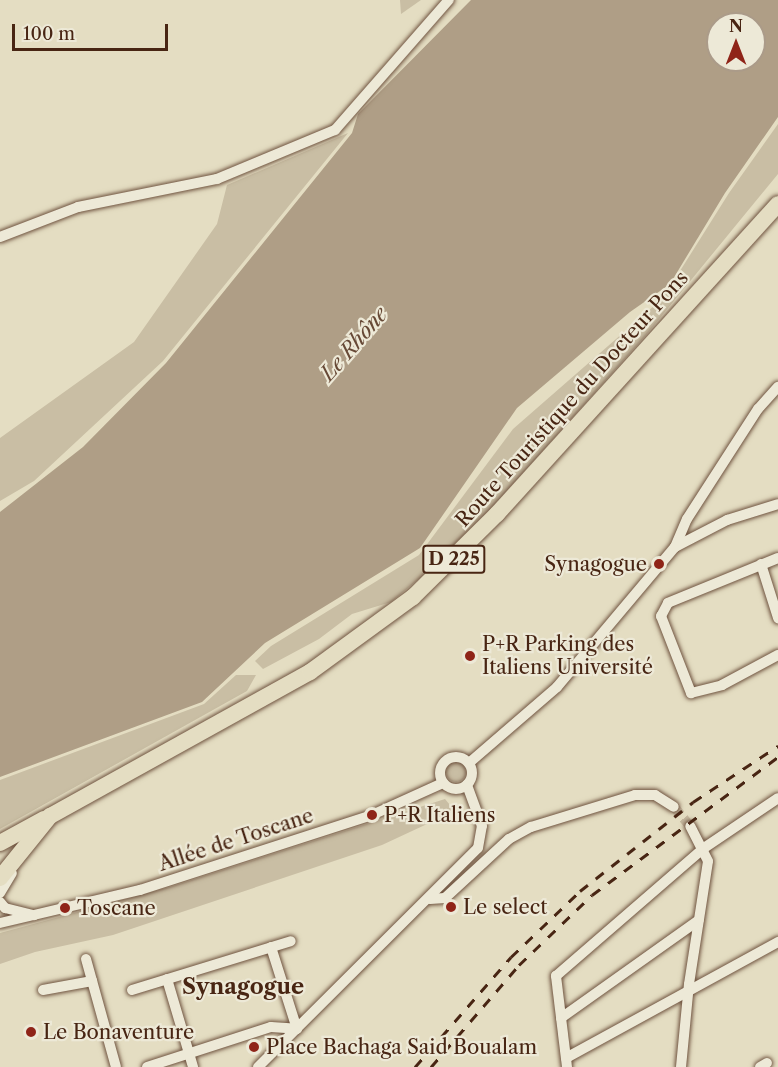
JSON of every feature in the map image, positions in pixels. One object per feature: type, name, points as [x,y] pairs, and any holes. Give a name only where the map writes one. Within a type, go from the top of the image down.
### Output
[{"type":"main road","name":"Route Touristique du Docteur Pons","points":[[50,816],[310,672],[413,597],[497,514],[778,204]]},
{"type":"main road","name":"D 225","points":[[0,843],[50,816]]},
{"type":"main road","points":[[0,878],[50,816]]},
{"type":"street","points":[[0,237],[78,207],[217,179],[335,130],[449,0]]},
{"type":"street","points":[[469,763],[557,687],[675,547],[693,510],[758,409],[778,387]]},
{"type":"street","points":[[675,547],[727,520],[778,504]]},
{"type":"street","points":[[778,558],[662,608],[661,616],[691,693],[722,685],[778,655]]},
{"type":"street","points":[[761,564],[778,618]]},
{"type":"street","points":[[458,757],[469,763],[472,775],[467,785],[457,789],[443,783],[440,769],[446,760],[458,757]]},
{"type":"street","name":"Allée de Toscane","points":[[0,923],[140,891],[361,819],[412,800],[443,783]]},
{"type":"street","points":[[258,1067],[430,899],[481,842],[480,815],[467,785]]},
{"type":"street","points":[[430,899],[445,898],[509,839],[531,827],[635,795],[655,795],[674,807]]},
{"type":"street","points":[[778,798],[704,848],[556,976],[567,1062],[689,990],[778,942]]},
{"type":"street","points":[[681,1067],[689,990],[708,861],[704,848],[690,826]]},
{"type":"street","points":[[0,893],[20,854]]},
{"type":"street","name":"Allée de Toscane","points":[[0,902],[5,908],[34,915]]},
{"type":"street","points":[[561,1018],[699,920]]},
{"type":"street","points":[[132,990],[291,941]]},
{"type":"street","points":[[271,947],[297,1029]]},
{"type":"street","points":[[86,959],[116,1067]]},
{"type":"street","points":[[167,979],[194,1067]]},
{"type":"street","points":[[43,990],[92,981]]},
{"type":"street","points":[[147,1067],[271,1027],[297,1029]]},
{"type":"shaded area","points":[[400,0],[421,0],[401,14]]},
{"type":"shaded area","points":[[778,124],[778,174],[646,335],[456,548],[391,602],[352,614],[319,639],[263,669],[255,661],[271,646],[419,555],[513,429],[663,298],[729,193]]},
{"type":"shaded area","points":[[348,133],[163,361],[34,481],[0,501],[0,438],[134,342],[217,224],[227,185]]},
{"type":"shaded area","points":[[236,675],[256,675],[247,691],[0,829],[0,780],[204,704]]},
{"type":"shaded area","points":[[452,762],[460,762],[466,768],[466,776],[460,782],[452,782],[446,776],[446,768]]},
{"type":"shaded area","points":[[445,799],[455,811],[382,845],[113,935],[35,952],[0,964],[0,933],[170,887]]},
{"type":"water","name":"Le Rhône","points":[[471,0],[778,0],[778,117],[725,193],[670,284],[630,312],[517,408],[420,548],[265,643],[202,702],[0,777],[0,512],[83,447],[166,363],[352,133],[358,114]]},
{"type":"tunnel","points":[[674,807],[690,826]]},
{"type":"railway","points":[[415,1067],[511,957],[580,891],[693,802],[778,746]]},
{"type":"railway","points":[[431,1067],[519,965],[592,895],[778,757]]},
{"type":"place","name":"Synagogue","points":[[659,564]]},
{"type":"place","name":"P+R Parking des Italiens Université","points":[[470,656]]},
{"type":"place","name":"P+R Italiens","points":[[372,815]]},
{"type":"place","name":"Le select","points":[[451,907]]},
{"type":"place","name":"Toscane","points":[[65,908]]},
{"type":"place","name":"Le Bonaventure","points":[[31,1032]]},
{"type":"place","name":"Place Bachaga Said Boualam","points":[[254,1047]]},
{"type":"district","name":"Synagogue","points":[[243,987]]}]
